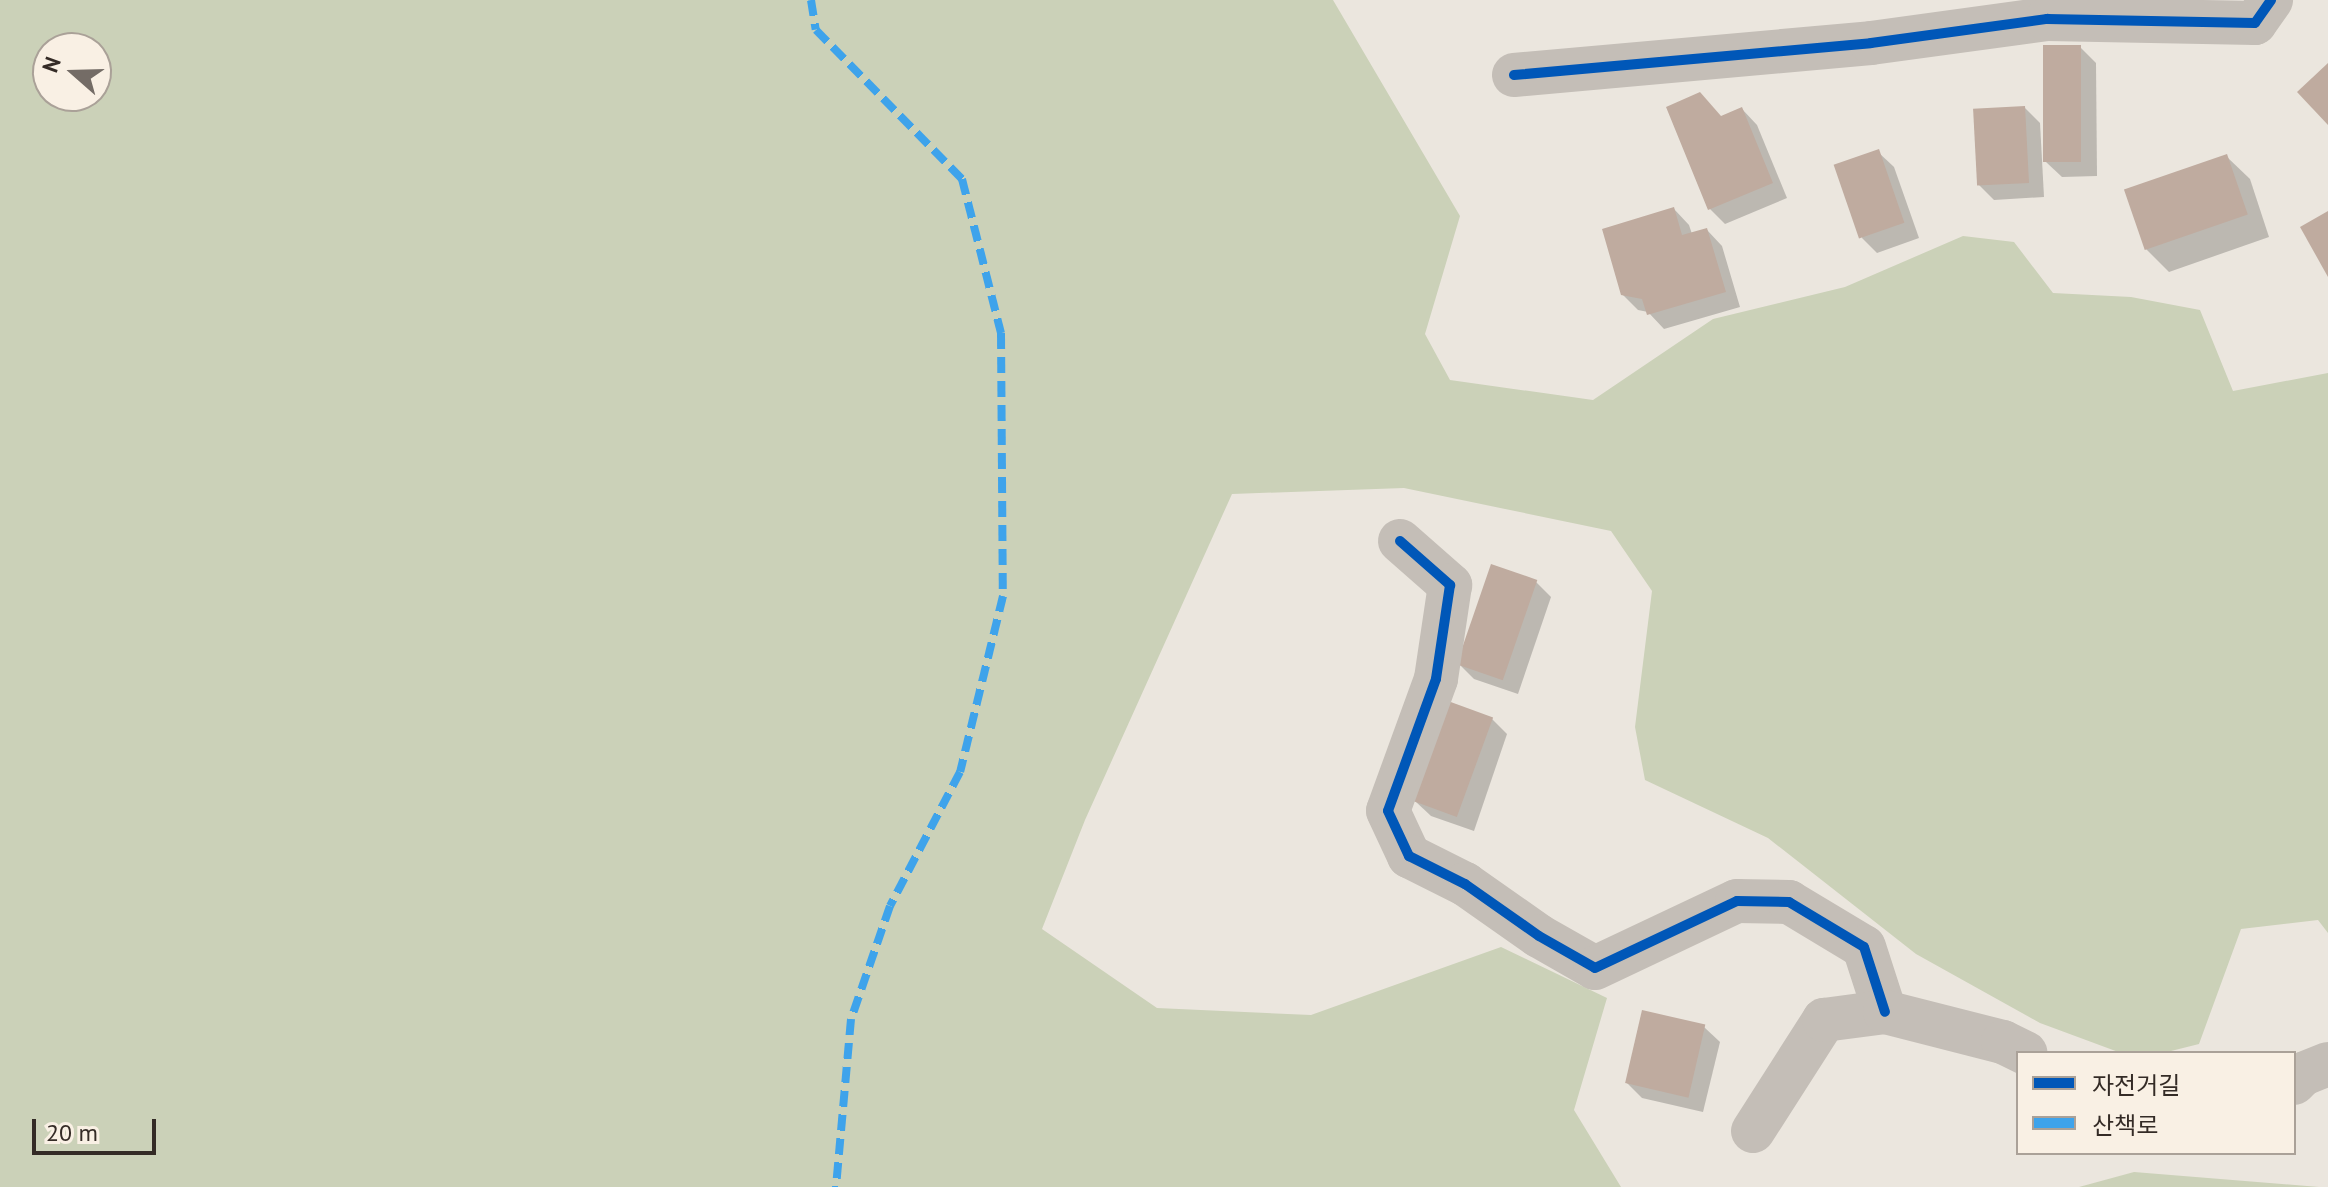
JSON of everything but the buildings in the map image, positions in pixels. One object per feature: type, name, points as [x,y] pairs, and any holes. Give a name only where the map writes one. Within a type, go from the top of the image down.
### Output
[{"type":"street","points":[[1514,75],[1871,43],[2047,19],[2255,23],[2271,0]]},
{"type":"street","points":[[1400,541],[1450,585],[1436,679],[1388,811],[1409,856],[1465,884],[1539,936],[1595,968],[1737,901],[1789,902],[1864,947],[1885,1012]]},
{"type":"street","points":[[1753,1131],[1824,1020],[1885,1012],[2003,1042],[2022,1051]]},
{"type":"street","points":[[2296,1081],[2303,1074],[2328,1064]]},
{"type":"green space","points":[[0,0],[1333,0],[1460,216],[1425,334],[1450,380],[1593,400],[1713,319],[1845,287],[1963,236],[2014,242],[2053,293],[2131,297],[2200,310],[2233,391],[2328,373],[2328,933],[2318,920],[2241,929],[2199,1044],[2171,1051],[2116,1051],[2040,1023],[1916,954],[1768,838],[1645,780],[1635,727],[1652,591],[1611,531],[1404,488],[1232,494],[1085,820],[1042,929],[1157,1008],[1311,1015],[1501,947],[1607,998],[1574,1110],[1621,1187],[0,1187]]},
{"type":"green space","points":[[2134,1172],[2319,1187],[2079,1187]]},
{"type":"marked path","points":[[811,0],[816,30],[962,179],[1001,333],[1003,596],[960,772],[890,906],[851,1019],[836,1187]]},
{"type":"cycle path","points":[[1514,75],[1871,43],[2047,19],[2255,23],[2271,0]]},
{"type":"cycle path","points":[[1400,541],[1450,585],[1436,679],[1388,811],[1409,856],[1465,884],[1539,936],[1595,968],[1737,901],[1789,902],[1864,947],[1885,1012]]}]
